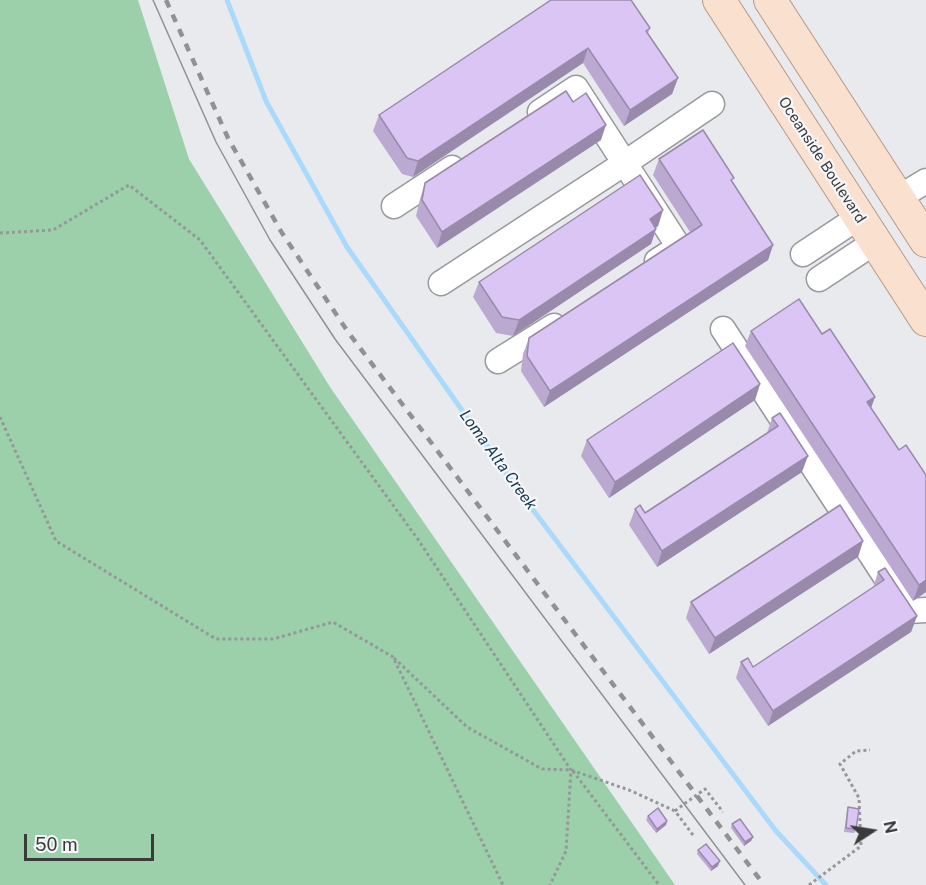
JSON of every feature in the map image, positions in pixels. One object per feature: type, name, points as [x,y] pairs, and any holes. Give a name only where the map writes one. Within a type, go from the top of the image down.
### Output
[{"type":"main road","name":"Oceanside Boulevard","points":[[719,0],[926,320]]},
{"type":"main road","points":[[770,0],[926,241]]},
{"type":"lane","points":[[519,125],[576,88],[679,247],[639,272]]},
{"type":"lane","points":[[441,283],[712,104]]},
{"type":"lane","points":[[394,206],[471,156]]},
{"type":"lane","points":[[898,198],[926,181]]},
{"type":"lane","points":[[803,254],[866,230]]},
{"type":"lane","points":[[819,279],[866,230]]},
{"type":"lane","points":[[498,361],[568,317]]},
{"type":"lane","points":[[723,329],[908,611],[926,610]]},
{"type":"path","points":[[0,233],[53,230],[129,185],[200,240],[417,538],[572,770],[659,885]]},
{"type":"path","points":[[0,417],[56,541],[216,639],[273,639],[333,622],[393,657],[467,727],[542,769],[572,770],[629,790],[675,811],[693,835]]},
{"type":"path","points":[[393,657],[503,885]]},
{"type":"path","points":[[809,885],[861,846],[859,798],[840,764],[856,751],[870,750]]},
{"type":"path","points":[[550,885],[566,851],[572,770]]},
{"type":"path","points":[[675,811],[705,789],[723,812]]},
{"type":"green space","points":[[0,0],[138,0],[189,159],[330,387],[675,885],[0,885]]},
{"type":"building","points":[[551,0],[631,0],[650,28],[646,31],[678,78],[630,110],[588,48],[418,161],[407,158],[379,115]]},
{"type":"building","points":[[566,91],[573,102],[586,93],[606,125],[442,232],[422,200],[425,183]]},
{"type":"building","points":[[703,130],[734,178],[731,180],[773,245],[550,391],[527,356],[529,338],[702,225],[659,159]]},
{"type":"building","points":[[640,175],[663,210],[650,219],[656,229],[519,320],[502,317],[479,282]]},
{"type":"building","points":[[799,299],[822,334],[830,329],[875,397],[867,402],[899,450],[906,445],[926,475],[926,580],[919,585],[751,331]]},
{"type":"building","points":[[733,343],[760,384],[615,482],[587,440]]},
{"type":"building","points":[[780,413],[808,456],[662,551],[635,509],[640,505],[645,513],[778,426],[772,418]]},
{"type":"building","points":[[840,505],[863,541],[715,638],[691,602]]},
{"type":"building","points":[[885,568],[917,616],[773,711],[741,662],[748,658],[753,667],[884,580],[878,572]]},
{"type":"building","points":[[848,807],[859,809],[856,829],[846,828]]},
{"type":"building","points":[[658,808],[667,821],[657,829],[648,816]]},
{"type":"building","points":[[740,819],[753,837],[745,842],[732,824]]},
{"type":"building","points":[[706,844],[720,861],[712,867],[698,850]]},
{"type":"waterway","name":"Loma Alta Creek","points":[[227,0],[266,101],[347,247],[521,494],[776,831],[826,885]]},
{"type":"tram line","points":[[153,0],[216,142],[270,240],[335,339],[745,885]]},
{"type":"railway","points":[[166,0],[228,138],[282,233],[348,332],[764,885]]}]
